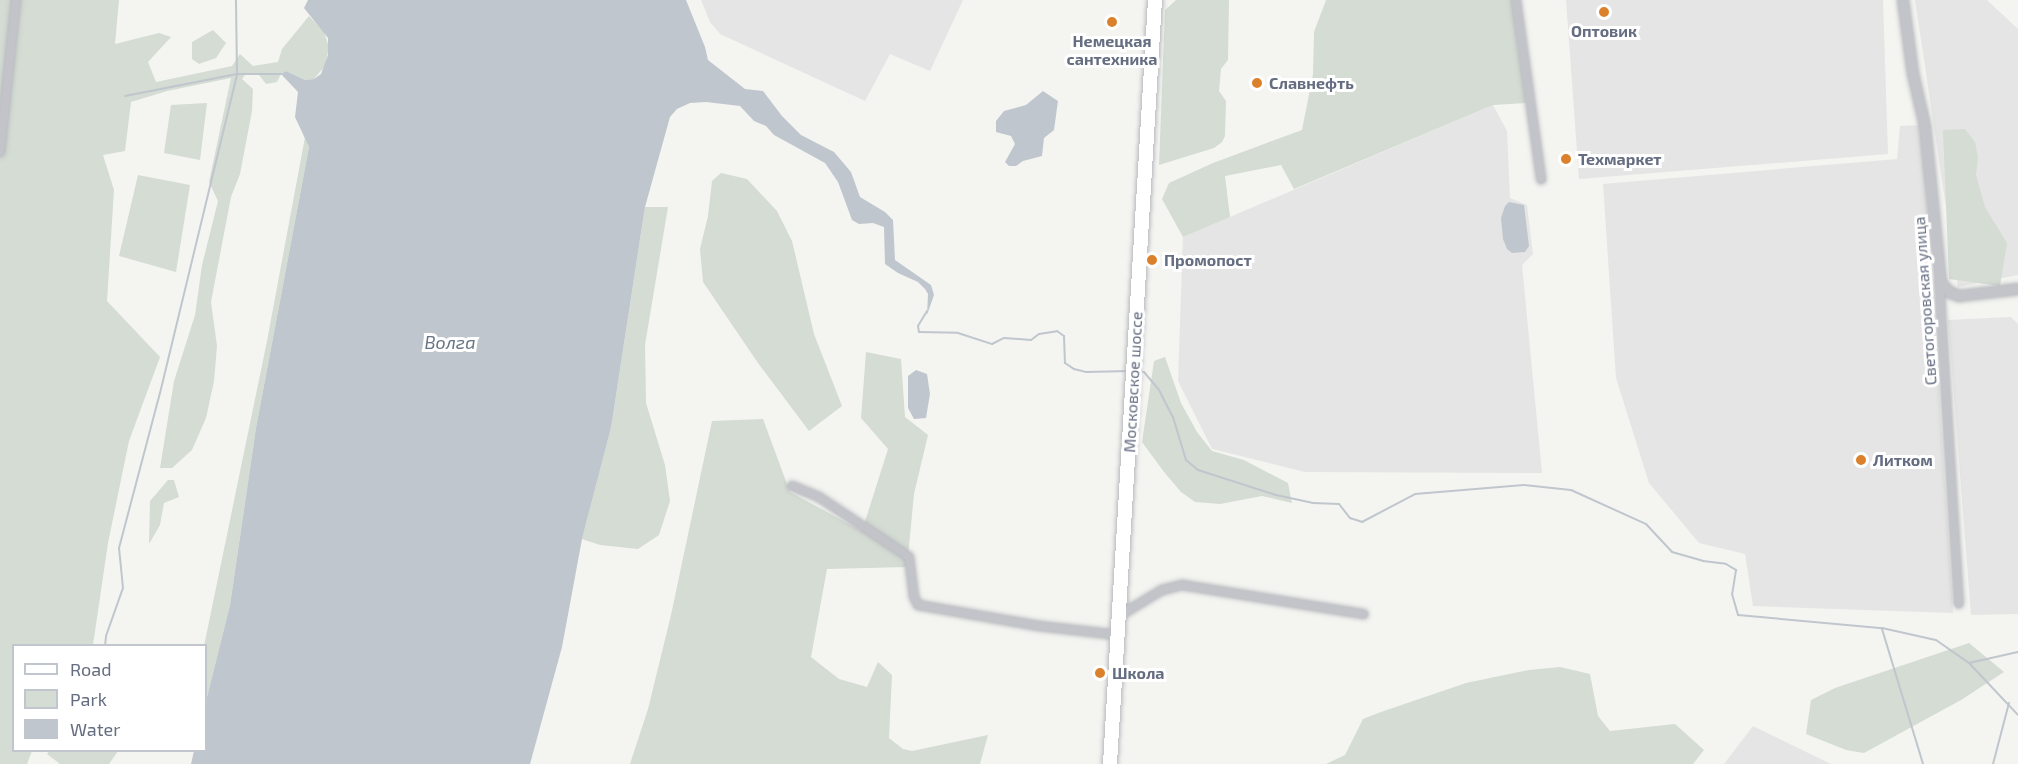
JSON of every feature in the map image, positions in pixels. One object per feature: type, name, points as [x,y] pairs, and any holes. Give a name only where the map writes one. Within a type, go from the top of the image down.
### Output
[{"type":"main road","name":"Московское шоссе","points":[[1110,764],[1155,0]]},
{"type":"street","points":[[0,152],[16,0]]},
{"type":"street","points":[[1516,0],[1541,179]]},
{"type":"street","name":"Светогоровская улица","points":[[1903,0],[1913,74],[1925,126],[1938,274],[1959,603]]},
{"type":"street","points":[[1938,274],[1944,288],[1959,296],[2018,289]]},
{"type":"street","points":[[792,486],[819,497],[909,557],[914,597],[918,605],[1039,626],[1118,635]]},
{"type":"street","points":[[1119,616],[1162,590],[1182,585],[1364,614]]},
{"type":"shaded area","points":[[701,0],[963,0],[930,71],[890,54],[865,101],[720,34],[710,22]]},
{"type":"shaded area","points":[[1566,0],[1883,0],[1888,154],[1579,179]]},
{"type":"shaded area","points":[[1915,0],[1987,0],[2018,29],[2018,275],[1958,287]]},
{"type":"shaded area","points":[[1493,105],[1507,131],[1510,198],[1527,205],[1533,254],[1522,265],[1542,473],[1305,472],[1212,449],[1178,381],[1183,237]]},
{"type":"shaded area","points":[[1922,125],[1953,613],[1753,606],[1745,554],[1699,543],[1649,483],[1616,378],[1603,184],[1897,159],[1900,126]]},
{"type":"shaded area","points":[[2011,317],[2018,324],[2018,614],[1971,615],[1948,320]]},
{"type":"shaded area","points":[[1753,726],[1831,764],[1724,764]]},
{"type":"green space","points":[[0,0],[119,0],[115,44],[159,33],[171,37],[148,62],[156,82],[232,66],[240,54],[253,66],[278,62],[282,49],[309,16],[324,32],[329,47],[325,66],[314,79],[305,80],[286,71],[281,74],[277,82],[266,84],[259,75],[245,75],[242,79],[253,89],[252,111],[240,174],[231,197],[211,302],[217,346],[214,381],[206,418],[192,450],[172,468],[160,468],[174,381],[195,315],[202,265],[218,201],[209,182],[231,78],[167,91],[131,102],[125,151],[103,155],[114,190],[107,301],[160,357],[129,441],[108,543],[93,644],[12,644],[12,752],[32,752],[27,764],[0,764]]},
{"type":"green space","points":[[1176,0],[1229,0],[1228,60],[1221,69],[1219,91],[1226,101],[1225,136],[1222,142],[1214,148],[1159,165],[1165,10]]},
{"type":"green space","points":[[1326,0],[1512,0],[1526,103],[1493,105],[1294,189],[1281,165],[1225,176],[1230,217],[1183,237],[1162,199],[1169,183],[1213,163],[1302,130],[1313,74],[1314,32]]},
{"type":"green space","points":[[213,30],[226,43],[216,58],[199,64],[192,59],[192,42]]},
{"type":"green space","points":[[207,103],[200,160],[164,153],[171,105]]},
{"type":"green space","points":[[1965,129],[1975,142],[1978,157],[1976,175],[1985,207],[2007,243],[2000,286],[1949,279],[1943,130]]},
{"type":"green space","points":[[305,137],[309,147],[256,428],[230,605],[207,697],[207,644],[204,644],[267,341]]},
{"type":"green space","points":[[721,173],[747,179],[777,211],[792,241],[814,334],[842,406],[809,431],[758,363],[703,282],[700,249],[708,216],[712,181]]},
{"type":"green space","points":[[138,175],[190,185],[176,272],[119,256]]},
{"type":"green space","points":[[645,207],[668,207],[645,345],[646,403],[665,465],[670,501],[659,535],[638,549],[600,545],[582,539],[611,428]]},
{"type":"green space","points":[[866,352],[901,359],[905,417],[928,435],[914,494],[907,567],[827,569],[811,657],[839,679],[867,687],[878,662],[892,675],[889,738],[903,749],[912,751],[988,735],[980,764],[630,764],[648,709],[671,615],[712,421],[763,419],[790,492],[862,531],[888,449],[861,418]]},
{"type":"green space","points":[[1165,357],[1181,403],[1197,432],[1212,451],[1244,460],[1288,483],[1292,503],[1262,496],[1220,504],[1195,502],[1181,492],[1142,442],[1154,361]]},
{"type":"green space","points":[[168,480],[174,480],[179,497],[164,503],[160,525],[149,544],[150,501]]},
{"type":"green space","points":[[1969,643],[2004,672],[1961,700],[1864,753],[1846,750],[1806,734],[1811,700],[1835,688]]},
{"type":"green space","points":[[1560,667],[1590,674],[1598,716],[1610,731],[1675,724],[1704,750],[1693,764],[1326,764],[1345,755],[1363,719],[1466,683],[1529,670]]},
{"type":"green space","points":[[48,752],[117,752],[109,764],[60,764],[47,754]]},
{"type":"water","name":"Волга","points":[[308,0],[686,0],[708,60],[745,89],[763,91],[782,116],[801,135],[834,152],[851,172],[860,197],[885,212],[893,220],[895,260],[931,285],[934,295],[927,315],[928,294],[925,289],[918,282],[885,264],[884,227],[873,223],[859,224],[852,220],[838,182],[825,163],[774,135],[766,126],[754,121],[740,106],[706,102],[690,103],[677,109],[670,117],[645,207],[611,428],[582,539],[562,647],[530,764],[191,764],[194,752],[207,752],[207,697],[230,605],[256,428],[309,147],[295,117],[298,92],[281,74],[286,71],[305,80],[314,79],[321,74],[328,55],[328,38],[304,8]]},
{"type":"water","points":[[1043,91],[1058,101],[1054,130],[1044,138],[1042,156],[1023,161],[1016,166],[1009,166],[1005,162],[1015,144],[1011,136],[996,132],[996,121],[1004,111],[1026,105]]},
{"type":"water","points":[[1509,202],[1524,205],[1529,246],[1525,252],[1512,253],[1507,249],[1503,239],[1501,218]]},
{"type":"water","points":[[916,370],[927,374],[930,394],[926,418],[914,419],[908,408],[908,376]]},
{"type":"waterway","points":[[105,644],[123,588],[119,548],[160,393],[237,74],[236,0]]},
{"type":"waterway","points":[[125,96],[237,74],[281,74]]},
{"type":"waterway","points":[[927,311],[918,326],[919,332],[958,333],[992,344],[1004,338],[1031,340],[1039,334],[1057,331],[1064,336],[1065,363],[1074,369],[1086,372],[1129,371]]},
{"type":"waterway","points":[[1138,372],[1144,372],[1159,390],[1173,417],[1186,460],[1198,470],[1276,495],[1313,503],[1339,504],[1350,518],[1362,522],[1415,494],[1524,485],[1571,490],[1646,524],[1672,552],[1703,561],[1726,564],[1736,570],[1732,594],[1738,615],[1882,628],[1936,640],[1969,663],[2018,715]]},
{"type":"waterway","points":[[1882,629],[1923,764]]},
{"type":"waterway","points":[[1969,663],[2018,652]]},
{"type":"waterway","points":[[1993,764],[2009,703]]},
{"type":"place","name":"Оптовик","points":[[1604,12]]},
{"type":"place","name":"Немецкая сантехника","points":[[1112,22]]},
{"type":"place","name":"Славнефть","points":[[1257,83]]},
{"type":"place","name":"Техмаркет","points":[[1566,159]]},
{"type":"place","name":"Промопост","points":[[1152,260]]},
{"type":"place","name":"Литком","points":[[1861,460]]},
{"type":"place","name":"Школа","points":[[1100,673]]}]
